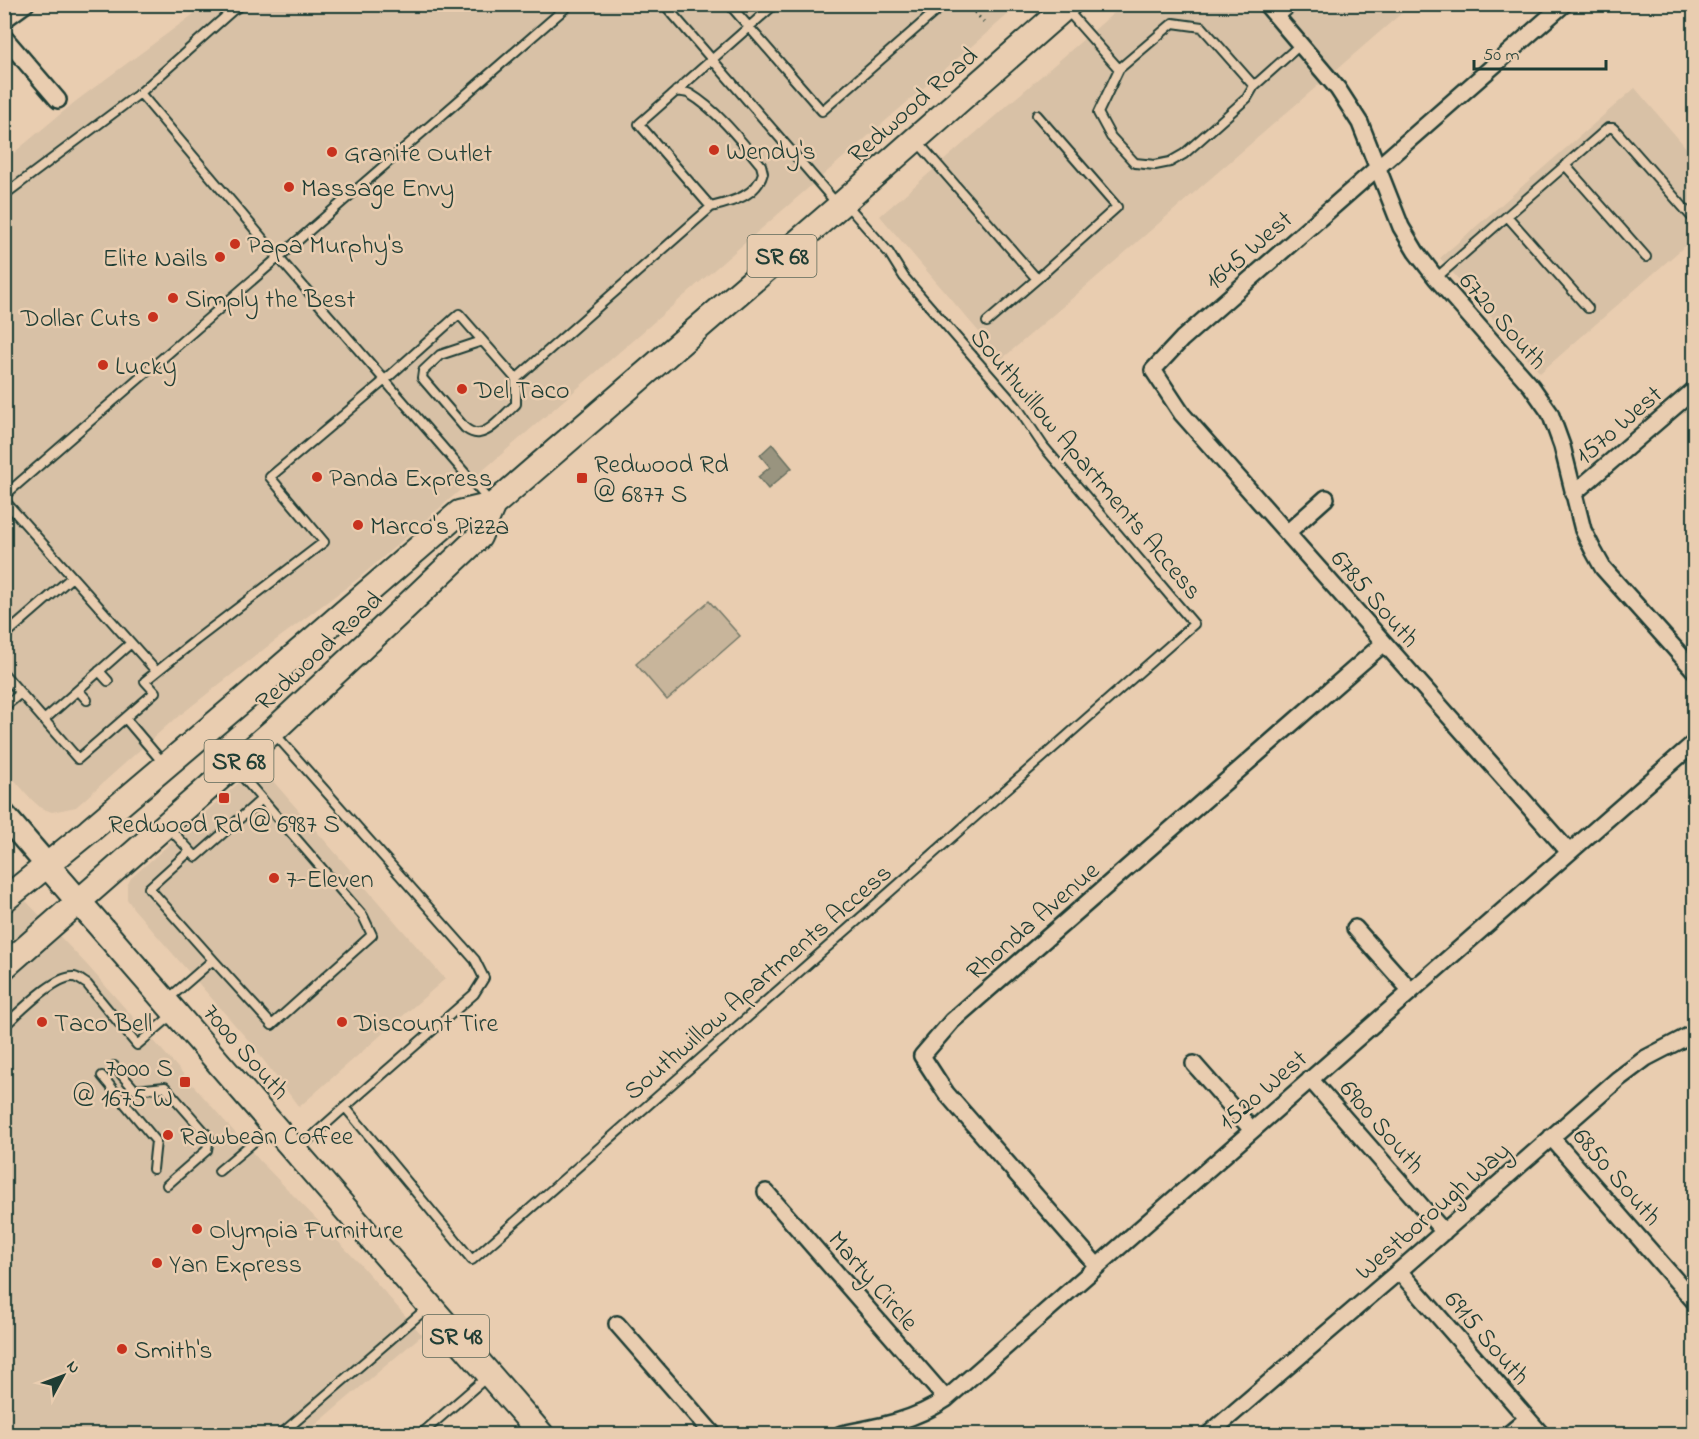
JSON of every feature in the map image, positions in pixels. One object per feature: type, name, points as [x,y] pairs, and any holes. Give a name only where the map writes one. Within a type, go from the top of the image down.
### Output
[{"type":"main road","name":"Redwood Road","points":[[4,967],[273,731],[479,537],[493,505],[1067,6]]},
{"type":"main road","name":"Redwood Road","points":[[4,900],[81,838],[459,513],[493,505]]},
{"type":"main road","name":"7000 South","points":[[4,815],[541,1434]]},
{"type":"street","points":[[4,20],[26,4]]},
{"type":"street","name":"6720 South","points":[[1266,4],[1344,98],[1360,123],[1401,227],[1416,252],[1531,387],[1550,413],[1562,446],[1583,530],[1603,567],[1695,670]]},
{"type":"street","name":"1645 West","points":[[1153,370],[1182,339],[1564,4]]},
{"type":"street","points":[[4,37],[58,100]]},
{"type":"street","name":"6785 South","points":[[1153,370],[1182,414],[1569,852]]},
{"type":"street","name":"1570 West","points":[[1574,494],[1695,390]]},
{"type":"street","points":[[1288,532],[1326,498]]},
{"type":"street","name":"Rhonda Avenue","points":[[1097,1266],[945,1093],[922,1056],[952,1021],[1383,643]]},
{"type":"street","name":"1520 West","points":[[841,1434],[914,1417],[946,1399],[1695,742]]},
{"type":"street","points":[[1355,928],[1411,991]]},
{"type":"street","name":"Westborough Way","points":[[1209,1434],[1618,1079],[1658,1051],[1695,1033]]},
{"type":"street","points":[[1194,1064],[1252,1130]]},
{"type":"street","name":"6900 South","points":[[1310,1078],[1444,1232]]},
{"type":"street","name":"6850 South","points":[[1551,1137],[1695,1301]]},
{"type":"street","name":"Marty Circle","points":[[766,1192],[946,1399]]},
{"type":"street","name":"6915 South","points":[[1399,1271],[1541,1434]]},
{"type":"street","points":[[617,1324],[713,1434]]},
{"type":"street","points":[[1509,1434],[1527,1419]]},
{"type":"lane","points":[[4,195],[140,93],[233,10],[243,4]]},
{"type":"lane","points":[[156,671],[4,498],[570,4]]},
{"type":"lane","points":[[664,4],[841,204]]},
{"type":"lane","points":[[729,4],[822,111],[944,4]]},
{"type":"lane","points":[[711,207],[639,124],[775,4]]},
{"type":"lane","points":[[1278,19],[1295,4]]},
{"type":"lane","points":[[1067,6],[1119,69]]},
{"type":"lane","points":[[1254,86],[1202,27],[1173,23],[1119,69],[1098,112],[1111,137],[1135,163],[1155,165],[1170,162],[1184,154],[1247,98],[1254,86],[1301,44]]},
{"type":"lane","points":[[516,379],[711,207],[741,199],[760,183],[764,173],[763,169],[709,107],[690,94],[676,91]]},
{"type":"lane","points":[[140,93],[279,258],[493,505]]},
{"type":"lane","points":[[987,322],[1117,207],[1037,115]]},
{"type":"lane","points":[[1436,278],[1608,128],[1613,128],[1690,216]]},
{"type":"lane","points":[[915,139],[1036,279]]},
{"type":"lane","points":[[1565,165],[1646,256]]},
{"type":"lane","name":"Southwillow Apartments Access","points":[[345,1107],[472,1260],[1194,624],[1044,447],[1017,407],[904,277],[889,253],[841,204]]},
{"type":"lane","points":[[1507,216],[1588,308]]},
{"type":"lane","points":[[4,674],[78,759],[110,727],[125,718],[132,708],[155,692],[145,681],[156,671],[324,542],[270,477],[459,314],[482,340],[516,379],[516,404],[480,433],[472,432],[465,428],[422,378],[423,370],[440,355],[482,340]]},
{"type":"lane","points":[[4,636],[72,577]]},
{"type":"lane","points":[[44,720],[131,643]]},
{"type":"lane","points":[[99,671],[108,681]]},
{"type":"lane","points":[[78,690],[87,700]]},
{"type":"lane","points":[[4,707],[21,693]]},
{"type":"lane","points":[[125,718],[165,765]]},
{"type":"lane","points":[[273,731],[475,960],[484,978],[474,994],[296,1151]]},
{"type":"lane","points":[[190,851],[149,888],[272,1025],[372,935],[363,915],[233,766]]},
{"type":"lane","points":[[166,825],[196,857],[262,799]]},
{"type":"lane","points":[[4,1026],[54,983],[76,977],[87,984],[137,1045],[213,960]]},
{"type":"lane","points":[[114,1066],[135,1090],[165,1087],[209,1137],[207,1150],[167,1185]]},
{"type":"lane","points":[[102,1076],[156,1141],[153,1169]]},
{"type":"lane","points":[[219,1171],[274,1125]]},
{"type":"lane","points":[[281,1434],[430,1305]]},
{"type":"lane","points":[[421,1434],[489,1375]]},
{"type":"path","points":[[966,4],[986,24]]},
{"type":"shaded area","points":[[206,5],[1019,5],[359,578],[170,723],[76,807],[52,812],[41,808],[31,799],[5,769],[4,161],[76,101]]},
{"type":"shaded area","points":[[1123,5],[1411,5],[1002,359],[880,216]]},
{"type":"shaded area","points":[[1635,88],[1694,157],[1694,238],[1540,373],[1440,258]]},
{"type":"shaded area","points":[[772,444],[792,468],[768,489],[758,477],[770,467],[760,455]]},
{"type":"shaded area","points":[[709,601],[740,636],[667,700],[636,664]]},
{"type":"shaded area","points":[[259,765],[445,979],[299,1107],[248,1040],[127,899],[127,886],[131,878]]},
{"type":"shaded area","points":[[4,878],[87,965],[260,1161],[359,1263],[422,1335],[305,1434],[5,1434]]},
{"type":"place","name":"Wendy's","points":[[714,150]]},
{"type":"place","name":"Granite Outlet","points":[[332,152]]},
{"type":"place","name":"Massage Envy","points":[[289,187]]},
{"type":"place","name":"Papa Murphy's","points":[[235,244]]},
{"type":"place","name":"Elite Nails","points":[[220,257]]},
{"type":"place","name":"Simply the Best","points":[[173,298]]},
{"type":"place","name":"Dollar Cuts","points":[[153,317]]},
{"type":"place","name":"Lucky","points":[[103,365]]},
{"type":"place","name":"Del Taco","points":[[462,389]]},
{"type":"place","name":"Panda Express","points":[[317,477]]},
{"type":"place","name":"Redwood Rd @ 6877 S","points":[[582,478]]},
{"type":"place","name":"Marco's Pizza","points":[[358,525]]},
{"type":"place","name":"Redwood Rd @ 6987 S","points":[[224,798]]},
{"type":"place","name":"7-Eleven","points":[[274,878]]},
{"type":"place","name":"Taco Bell","points":[[42,1022]]},
{"type":"place","name":"Discount Tire","points":[[342,1022]]},
{"type":"place","name":"7000 S @ 1675 W","points":[[185,1082]]},
{"type":"place","name":"Rawbean Coffee","points":[[168,1135]]},
{"type":"place","name":"Olympia Furniture","points":[[197,1229]]},
{"type":"place","name":"Yan Express","points":[[157,1263]]},
{"type":"place","name":"Smith's","points":[[122,1349]]}]
